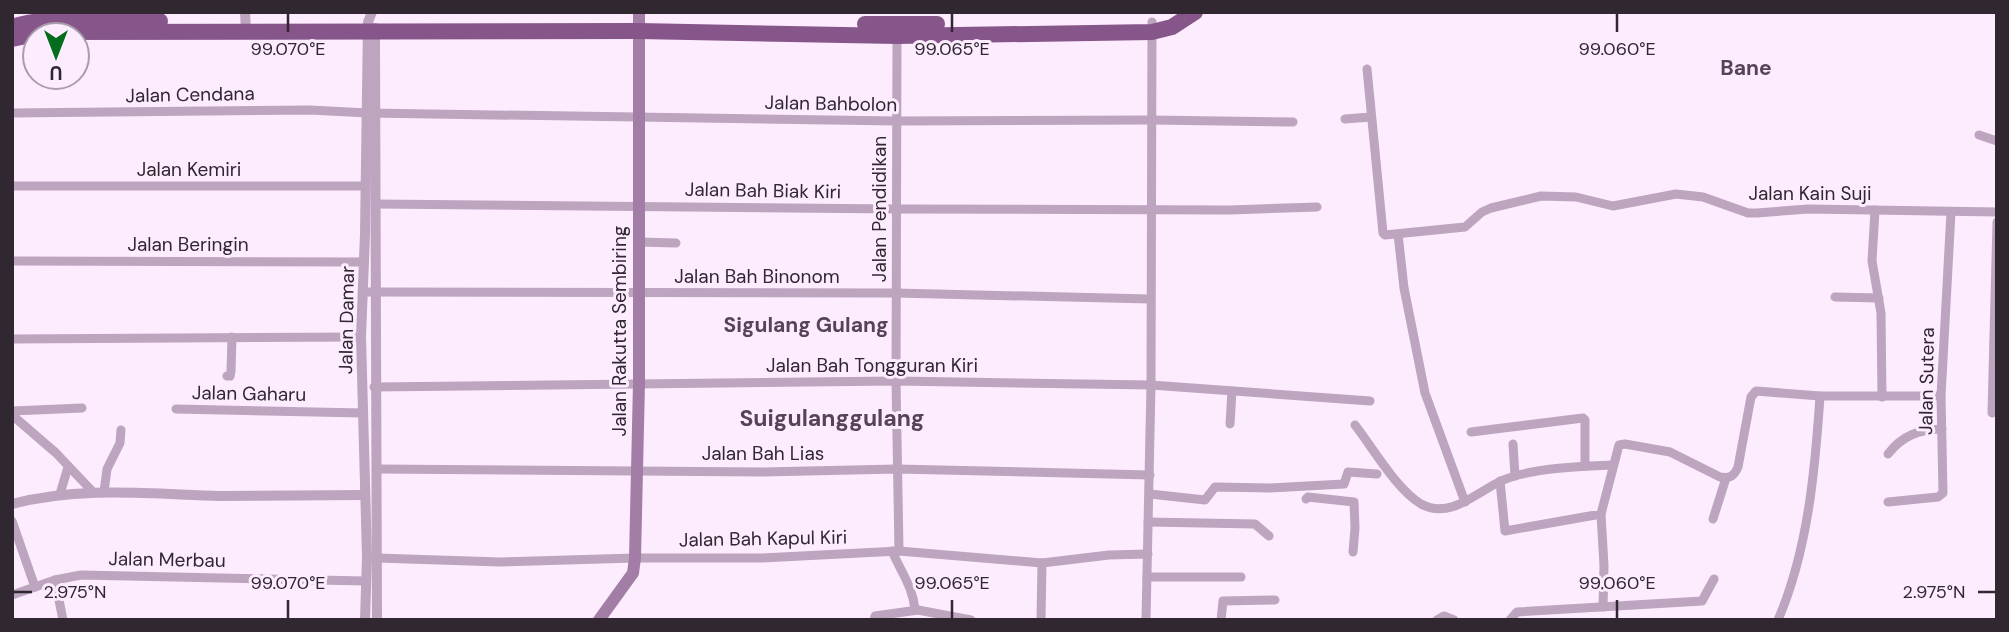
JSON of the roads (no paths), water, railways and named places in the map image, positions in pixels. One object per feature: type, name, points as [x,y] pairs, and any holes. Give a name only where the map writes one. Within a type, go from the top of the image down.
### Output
[{"type":"highway","points":[[1152,27],[1178,12]]},
{"type":"highway","points":[[12,27],[83,20],[1172,27],[1195,12]]},
{"type":"highway","points":[[12,39],[46,32],[246,22]]},
{"type":"main road","name":"Jalan Rakutta Sembiring","points":[[599,620],[632,573],[635,558],[639,383],[639,22]]},
{"type":"street","name":"Jalan Damar","points":[[365,620],[361,337],[370,292],[364,262],[376,204],[372,22]]},
{"type":"street","name":"Jalan Pendidikan","points":[[896,24],[896,551]]},
{"type":"street","points":[[1146,620],[1152,385],[1152,27]]},
{"type":"street","points":[[1367,69],[1382,233],[1398,234],[1404,288],[1425,393],[1465,502]]},
{"type":"street","name":"Jalan Cendana","points":[[12,113],[310,110],[372,113]]},
{"type":"street","name":"Jalan Damar","points":[[372,113],[366,186],[370,234],[377,469],[377,620]]},
{"type":"street","name":"Jalan Bahbolon","points":[[372,113],[896,121],[1293,122]]},
{"type":"street","points":[[1345,119],[1371,117]]},
{"type":"street","points":[[1979,135],[1997,141]]},
{"type":"street","name":"Jalan Kemiri","points":[[12,186],[366,186]]},
{"type":"street","name":"Jalan Kain Suji","points":[[1398,234],[1465,227],[1491,208],[1541,196],[1576,197],[1613,206],[1676,194],[1703,197],[1757,214],[1786,209],[1997,212]]},
{"type":"street","name":"Jalan Bah Biak Kiri","points":[[376,204],[895,209],[1230,210],[1317,207]]},
{"type":"street","points":[[1875,210],[1872,261],[1881,313],[1882,397]]},
{"type":"street","name":"Jalan Sutera","points":[[1888,502],[1942,495],[1941,396],[1951,212]]},
{"type":"street","points":[[1992,414],[1997,222]]},
{"type":"street","points":[[639,242],[676,243]]},
{"type":"street","name":"Jalan Beringin","points":[[12,261],[364,262]]},
{"type":"street","name":"Jalan Bah Binonom","points":[[370,292],[896,293],[1150,299]]},
{"type":"street","points":[[1835,298],[1879,298]]},
{"type":"street","points":[[227,376],[231,375],[232,371],[232,337]]},
{"type":"street","points":[[12,339],[361,337]]},
{"type":"street","name":"Jalan Bah Tongguran Kiri","points":[[374,387],[896,381],[1152,385],[1370,401]]},
{"type":"street","points":[[1603,607],[1601,514],[1619,445],[1670,452],[1726,478],[1734,475],[1738,467],[1753,393],[1765,390],[1819,396],[1941,396]]},
{"type":"street","points":[[1230,424],[1232,391]]},
{"type":"street","points":[[1777,620],[1792,585],[1813,481],[1819,396]]},
{"type":"street","points":[[12,413],[82,408]]},
{"type":"street","name":"Jalan Gaharu","points":[[176,409],[363,413]]},
{"type":"street","points":[[12,413],[68,467],[99,492]]},
{"type":"street","points":[[1471,432],[1583,418],[1585,466]]},
{"type":"street","points":[[1356,425],[1406,491],[1421,503],[1441,507],[1465,502],[1500,481],[1516,476],[1585,466],[1614,465]]},
{"type":"street","points":[[1888,454],[1903,438],[1913,433],[1942,429]]},
{"type":"street","points":[[99,492],[120,443],[121,430]]},
{"type":"street","points":[[1513,444],[1516,476]]},
{"type":"street","points":[[60,494],[68,467]]},
{"type":"street","name":"Jalan Bah Lias","points":[[377,469],[763,472],[897,469],[1150,475]]},
{"type":"street","points":[[1350,501],[1351,493],[1346,483],[1348,472],[1377,474]]},
{"type":"street","points":[[1713,519],[1726,478]]},
{"type":"street","points":[[1500,481],[1504,531],[1601,514]]},
{"type":"street","points":[[1150,494],[1205,500],[1215,487],[1270,488],[1346,483]]},
{"type":"street","points":[[12,504],[60,494],[99,492],[222,496],[364,495]]},
{"type":"street","points":[[1306,499],[1353,501],[1356,528],[1353,552]]},
{"type":"street","points":[[12,521],[34,587]]},
{"type":"street","points":[[1148,522],[1255,524],[1269,536]]},
{"type":"street","points":[[896,551],[908,580],[915,610]]},
{"type":"street","name":"Jalan Bah Kapul Kiri","points":[[377,558],[500,562],[762,558],[896,551],[1042,563],[1109,555],[1148,554]]},
{"type":"street","points":[[1041,620],[1042,563]]},
{"type":"street","name":"Jalan Merbau","points":[[12,595],[55,580],[81,575],[366,581]]},
{"type":"street","points":[[1147,577],[1241,577]]},
{"type":"street","points":[[1510,620],[1517,612],[1702,601],[1714,579]]},
{"type":"street","points":[[55,580],[63,620]]},
{"type":"street","points":[[1221,620],[1223,601],[1275,600]]},
{"type":"street","points":[[874,620],[875,616],[915,610],[971,620]]},
{"type":"street","points":[[1437,620],[1444,616],[1454,620]]},
{"type":"district","name":"Bane","points":[[1746,68]]},
{"type":"district","name":"Sigulang Gulang","points":[[806,325]]},
{"type":"district","name":"Suigulanggulang","points":[[832,418]]}]
